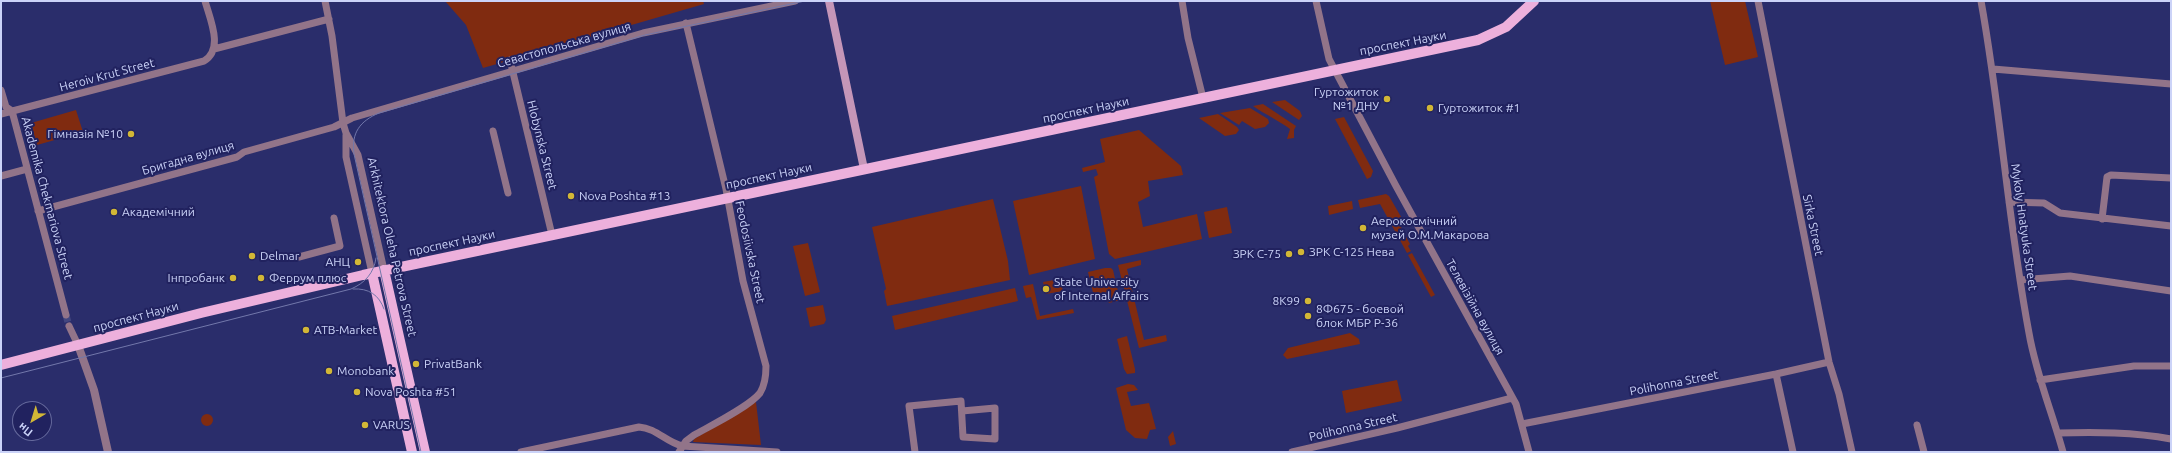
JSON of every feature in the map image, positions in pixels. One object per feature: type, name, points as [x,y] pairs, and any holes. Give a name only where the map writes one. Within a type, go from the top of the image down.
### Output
[{"type":"main road","points":[[829,1],[864,169]]},
{"type":"main road","name":"проспект Науки","points":[[1,365],[246,302],[384,270],[1478,40],[1506,27],[1534,1]]},
{"type":"main road","name":"Arkhitektora Oleha Petrova Street","points":[[384,270],[425,452]]},
{"type":"main road","name":"Arkhitektora Oleha Petrova Street","points":[[372,273],[412,452]]},
{"type":"street","points":[[205,1],[215,41],[214,49],[329,19]]},
{"type":"street","name":"Arkhitektora Oleha Petrova Street","points":[[325,1],[329,19],[343,123],[346,133],[358,155],[384,270]]},
{"type":"street","name":"Севастопольська вулиця","points":[[343,123],[643,34],[686,23],[795,1]]},
{"type":"street","points":[[1182,1],[1188,38],[1203,98]]},
{"type":"street","name":"Телевізійна вулиця","points":[[1316,1],[1326,49],[1335,70],[1519,411],[1529,452]]},
{"type":"street","name":"Sirka Street","points":[[1758,1],[1829,362],[1839,394],[1852,452]]},
{"type":"street","name":"Mykoly Hnatyuka Street","points":[[1981,1],[1993,69],[2009,202],[2029,334],[2040,380],[2063,452]]},
{"type":"street","name":"Feodosiivska Street","points":[[680,449],[694,436],[752,400],[760,392],[765,378],[766,366],[742,281],[727,198],[686,23]]},
{"type":"street","name":"Heroiv Krut Street","points":[[1,114],[204,61],[214,49]]},
{"type":"street","name":"Hlobynska Street","points":[[510,60],[552,235]]},
{"type":"street","points":[[1993,69],[2171,84]]},
{"type":"street","name":"Akademika Chekmariova Street","points":[[1,90],[6,106],[12,111],[66,314]]},
{"type":"street","name":"Бригадна вулиця","points":[[38,211],[237,157],[244,152],[343,123]]},
{"type":"street","points":[[493,131],[508,193]]},
{"type":"street","points":[[346,133],[346,157],[372,273]]},
{"type":"street","points":[[1,176],[27,169]]},
{"type":"street","points":[[2102,219],[2106,181],[2111,175],[2171,178]]},
{"type":"street","points":[[2009,202],[2044,203],[2060,213],[2171,226]]},
{"type":"street","points":[[299,257],[340,246],[334,218]]},
{"type":"street","points":[[2020,280],[2070,276],[2171,291]]},
{"type":"street","points":[[70,326],[94,390],[108,452]]},
{"type":"street","name":"Polihonna Street","points":[[1522,424],[1776,374],[1829,362]]},
{"type":"street","points":[[2040,380],[2134,366],[2171,366]]},
{"type":"street","points":[[1776,374],[1793,452]]},
{"type":"street","name":"Polihonna Street","points":[[1292,452],[1397,428],[1512,398]]},
{"type":"street","points":[[915,452],[909,406],[961,401],[963,437],[995,439],[995,408],[962,411]]},
{"type":"street","points":[[1917,425],[1924,452]]},
{"type":"street","points":[[521,452],[639,427],[648,427],[680,449],[777,452]]},
{"type":"street","points":[[2058,433],[2113,432],[2147,434],[2171,438]]},
{"type":"shaded area","points":[[445,1],[703,1],[704,4],[483,68],[466,25]]},
{"type":"shaded area","points":[[1710,1],[1745,1],[1758,57],[1725,65]]},
{"type":"shaded area","points":[[1285,100],[1300,111],[1302,116],[1299,120],[1272,102]]},
{"type":"shaded area","points":[[1263,104],[1296,126],[1294,130],[1294,138],[1287,139],[1290,129],[1253,106]]},
{"type":"shaded area","points":[[1250,108],[1268,119],[1269,123],[1265,127],[1255,129],[1242,121],[1239,125],[1220,113]]},
{"type":"shaded area","points":[[76,110],[83,132],[37,145],[31,123]]},
{"type":"shaded area","points":[[1218,114],[1237,127],[1239,130],[1236,134],[1225,136],[1199,118]]},
{"type":"shaded area","points":[[1344,117],[1373,171],[1371,177],[1367,179],[1335,119]]},
{"type":"shaded area","points":[[1139,130],[1181,166],[1183,175],[1148,181],[1150,196],[1138,202],[1143,227],[1197,214],[1202,239],[1115,259],[1109,254],[1094,177],[1098,175],[1096,169],[1083,172],[1082,168],[1105,162],[1100,139]]},
{"type":"shaded area","points":[[1081,186],[1095,259],[1029,275],[1013,201]]},
{"type":"shaded area","points":[[1386,194],[1389,196],[1404,222],[1401,228],[1410,244],[1408,246],[1411,251],[1407,253],[1380,204],[1360,208],[1358,200]]},
{"type":"shaded area","points":[[993,199],[1008,261],[1010,280],[887,306],[884,291],[886,289],[872,227]]},
{"type":"shaded area","points":[[1352,201],[1353,209],[1329,215],[1328,206]]},
{"type":"shaded area","points":[[1227,207],[1232,233],[1209,238],[1204,212]]},
{"type":"shaded area","points":[[808,243],[820,292],[805,296],[793,246]]},
{"type":"shaded area","points":[[1412,253],[1435,295],[1431,297],[1408,255]]},
{"type":"shaded area","points":[[1141,260],[1141,265],[1127,269],[1144,340],[1166,335],[1167,341],[1139,348],[1118,265]]},
{"type":"shaded area","points":[[1111,268],[1113,270],[1120,300],[1109,303],[1106,295],[1094,297],[1088,272]]},
{"type":"shaded area","points":[[1060,279],[1063,291],[1046,294],[1043,282]]},
{"type":"shaded area","points":[[1033,284],[1040,316],[1073,309],[1074,313],[1037,320],[1031,297],[1026,298],[1023,286]]},
{"type":"shaded area","points":[[1015,288],[1018,301],[895,330],[892,316]]},
{"type":"shaded area","points":[[823,305],[826,320],[824,324],[810,327],[806,308]]},
{"type":"shaded area","points":[[1350,333],[1359,339],[1360,344],[1287,359],[1283,355],[1288,348]]},
{"type":"shaded area","points":[[1127,336],[1135,373],[1127,374],[1124,369],[1117,339]]},
{"type":"shaded area","points":[[1397,380],[1402,401],[1346,413],[1342,391]]},
{"type":"shaded area","points":[[1128,384],[1134,385],[1138,390],[1127,392],[1131,406],[1149,403],[1156,429],[1150,430],[1147,439],[1135,438],[1126,430],[1116,388]]},
{"type":"shaded area","points":[[756,402],[761,445],[693,442],[694,439]]},
{"type":"shaded area","points":[[209,414],[212,415],[212,425],[205,426],[202,425],[201,418],[202,415]]},
{"type":"shaded area","points":[[1173,431],[1176,444],[1170,446],[1168,437]]},
{"type":"tunnel","points":[[66,315],[69,326]]},
{"type":"tram line","points":[[421,452],[354,154],[354,140],[358,129],[362,124],[372,116],[379,113],[645,35],[805,1]]},
{"type":"tram line","points":[[1,378],[351,289],[365,281],[371,273],[376,258]]},
{"type":"tram line","points":[[353,289],[373,293],[384,309]]},
{"type":"place","name":"Гуртожиток №1 ДНУ","points":[[1387,99]]},
{"type":"place","name":"Гуртожиток #1","points":[[1430,108]]},
{"type":"place","name":"Гімназія №10","points":[[131,134]]},
{"type":"place","name":"Nova Poshta #13","points":[[571,196]]},
{"type":"place","name":"Академічний","points":[[114,212]]},
{"type":"place","name":"Аерокосмічний музей О.М.Макарова","points":[[1363,228]]},
{"type":"place","name":"ЗРК С-125 Нева","points":[[1301,252]]},
{"type":"place","name":"ЗРК С-75","points":[[1289,254]]},
{"type":"place","name":"Delmar","points":[[252,256]]},
{"type":"place","name":"АНЦ","points":[[358,262]]},
{"type":"place","name":"Інпробанк","points":[[233,278]]},
{"type":"place","name":"Феррум плюс","points":[[261,278]]},
{"type":"place","name":"State University of Internal Affairs","points":[[1046,289]]},
{"type":"place","name":"8К99","points":[[1308,301]]},
{"type":"place","name":"8Ф675 - боевой блок МБР Р-36","points":[[1308,316]]},
{"type":"place","name":"ATB-Market","points":[[306,330]]},
{"type":"place","name":"PrivatBank","points":[[416,364]]},
{"type":"place","name":"Monobank","points":[[329,371]]},
{"type":"place","name":"Nova Poshta #51","points":[[357,392]]},
{"type":"place","name":"VARUS","points":[[365,425]]}]
